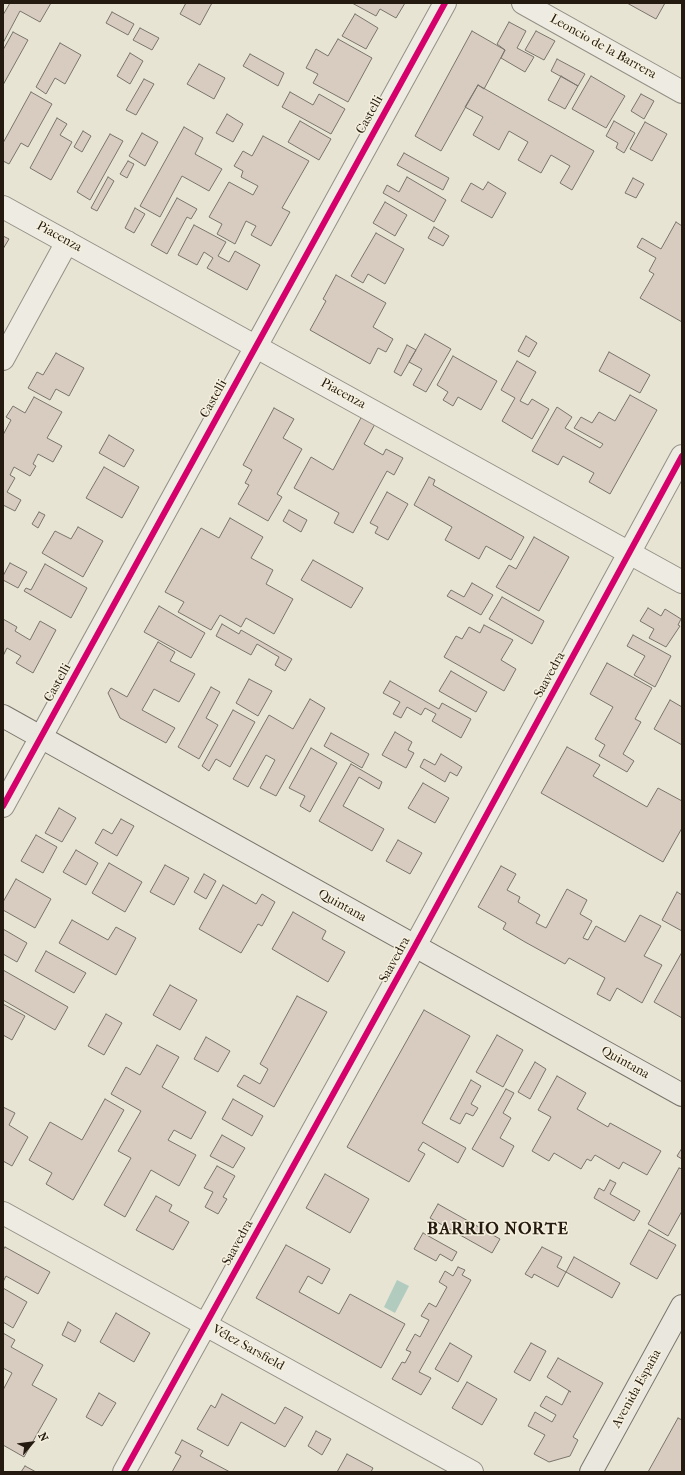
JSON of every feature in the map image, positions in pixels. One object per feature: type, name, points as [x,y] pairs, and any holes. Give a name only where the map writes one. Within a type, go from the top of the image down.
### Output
[{"type":"main road","name":"Quintana","points":[[3,716],[682,1095]]},
{"type":"main road","name":"Avenida España","points":[[591,1472],[682,1306]]},
{"type":"street","name":"Castelli","points":[[3,806],[445,3]]},
{"type":"street","name":"Leoncio de la Barrera","points":[[523,3],[682,92]]},
{"type":"street","name":"Piacenza","points":[[3,206],[682,582]]},
{"type":"street","points":[[3,359],[68,242]]},
{"type":"street","name":"Saavedra","points":[[124,1472],[415,946],[682,456]]},
{"type":"street","name":"Vélez Sarsfield","points":[[3,1213],[472,1472]]},
{"type":"shaded area","points":[[397,1280],[409,1286],[395,1313],[384,1307]]},
{"type":"building","points":[[10,3],[51,3],[40,22],[20,11],[3,43],[3,15]]},
{"type":"building","points":[[186,3],[212,3],[200,25],[180,14]]},
{"type":"building","points":[[352,3],[405,3],[396,18],[380,9],[376,16]]},
{"type":"building","points":[[627,3],[665,3],[656,19]]},
{"type":"building","points":[[112,12],[134,24],[128,35],[106,23]]},
{"type":"building","points":[[355,14],[378,28],[366,49],[342,36]]},
{"type":"building","points":[[509,22],[526,31],[517,48],[534,57],[525,72],[501,58],[505,50],[497,44]]},
{"type":"building","points":[[140,28],[159,38],[152,50],[133,40]]},
{"type":"building","points":[[472,31],[505,50],[484,89],[478,85],[441,151],[415,136]]},
{"type":"building","points":[[536,31],[555,41],[544,60],[525,50]]},
{"type":"building","points":[[13,32],[28,40],[3,85],[3,50]]},
{"type":"building","points":[[338,39],[372,58],[348,102],[313,83],[318,74],[306,68],[316,49],[328,56]]},
{"type":"building","points":[[60,43],[81,55],[65,84],[55,78],[46,94],[36,87]]},
{"type":"building","points":[[130,53],[143,61],[130,84],[117,76]]},
{"type":"building","points":[[250,54],[284,73],[278,86],[243,66]]},
{"type":"building","points":[[557,59],[585,74],[578,86],[551,71]]},
{"type":"building","points":[[199,64],[225,78],[214,99],[187,84]]},
{"type":"building","points":[[561,76],[578,86],[565,109],[548,100]]},
{"type":"building","points":[[591,76],[625,96],[606,128],[572,109]]},
{"type":"building","points":[[144,79],[154,84],[136,115],[126,110]]},
{"type":"building","points":[[478,85],[594,151],[572,190],[560,183],[570,166],[551,155],[541,173],[518,160],[528,142],[509,131],[499,150],[473,135],[483,117],[465,107]]},
{"type":"building","points":[[31,92],[52,104],[28,147],[21,143],[9,164],[3,161],[3,143]]},
{"type":"building","points":[[290,92],[313,105],[319,94],[345,109],[331,134],[282,107]]},
{"type":"building","points":[[641,94],[654,101],[644,119],[631,111]]},
{"type":"building","points":[[227,114],[243,124],[233,142],[216,133]]},
{"type":"building","points":[[57,118],[67,124],[60,135],[72,142],[51,180],[30,168]]},
{"type":"building","points":[[300,121],[331,139],[319,160],[288,142]]},
{"type":"building","points":[[614,121],[635,133],[624,153],[616,148],[618,143],[606,136]]},
{"type":"building","points":[[645,122],[667,134],[652,161],[630,149]]},
{"type":"building","points":[[184,127],[203,138],[195,154],[222,169],[209,191],[182,176],[160,217],[140,206]]},
{"type":"building","points":[[83,131],[91,136],[82,152],[74,147]]},
{"type":"building","points":[[142,133],[158,142],[145,166],[129,156]]},
{"type":"building","points":[[110,134],[123,141],[90,200],[77,192]]},
{"type":"building","points":[[263,136],[309,161],[282,208],[290,212],[271,246],[251,235],[256,226],[246,221],[235,244],[217,234],[222,224],[209,217],[229,182],[253,195],[258,186],[241,177],[243,171],[234,166],[243,151],[252,156]]},
{"type":"building","points":[[404,153],[449,178],[443,190],[397,165]]},
{"type":"building","points":[[128,161],[134,164],[127,178],[120,174]]},
{"type":"building","points":[[108,177],[114,181],[97,211],[91,208]]},
{"type":"building","points":[[407,177],[446,200],[434,222],[383,193],[387,185],[399,192]]},
{"type":"building","points":[[633,178],[644,184],[636,198],[625,193]]},
{"type":"building","points":[[488,182],[506,193],[492,218],[461,201],[471,183],[483,190]]},
{"type":"building","points":[[177,198],[197,209],[191,219],[187,217],[167,254],[151,245]]},
{"type":"building","points":[[385,202],[407,215],[395,236],[373,223]]},
{"type":"building","points":[[135,208],[145,214],[134,233],[125,228]]},
{"type":"building","points":[[676,222],[682,226],[682,322],[640,298],[654,274],[649,271],[656,258],[637,247],[642,238],[661,249]]},
{"type":"building","points":[[194,225],[226,242],[218,256],[229,262],[235,251],[260,265],[247,290],[207,268],[213,258],[204,252],[197,265],[178,255]]},
{"type":"building","points":[[434,227],[449,236],[443,246],[428,238]]},
{"type":"building","points":[[376,233],[404,249],[385,284],[368,274],[363,283],[351,276]]},
{"type":"building","points":[[3,236],[9,239],[3,249]]},
{"type":"building","points":[[336,275],[386,303],[373,327],[393,339],[386,352],[378,348],[370,364],[310,330],[326,301],[323,299]]},
{"type":"building","points":[[425,334],[451,349],[426,392],[413,385],[422,369],[409,362]]},
{"type":"building","points":[[526,336],[537,343],[529,357],[518,351]]},
{"type":"building","points":[[407,345],[416,350],[401,376],[394,372]]},
{"type":"building","points":[[609,352],[650,375],[640,393],[599,371]]},
{"type":"building","points":[[56,353],[84,368],[69,396],[56,389],[50,400],[28,388],[37,372],[43,375]]},
{"type":"building","points":[[453,356],[497,381],[481,410],[458,397],[453,406],[443,400],[448,392],[437,385]]},
{"type":"building","points":[[517,361],[536,372],[520,401],[528,405],[532,399],[549,409],[532,439],[502,421],[515,398],[501,390]]},
{"type":"building","points":[[630,395],[657,410],[610,494],[589,482],[594,473],[563,456],[558,465],[532,451],[557,407],[572,417],[565,428],[600,448],[603,444],[574,428],[581,417],[592,423],[599,412],[615,421]]},
{"type":"building","points":[[34,397],[62,412],[47,438],[62,446],[53,462],[38,454],[33,464],[36,466],[30,476],[14,467],[10,475],[15,478],[7,492],[21,500],[15,511],[3,505],[3,435],[11,420],[6,417],[13,406],[25,413]]},
{"type":"building","points":[[274,408],[294,419],[283,438],[302,449],[277,494],[282,497],[268,521],[238,504],[249,485],[245,483],[252,470],[243,465]]},
{"type":"building","points":[[362,416],[375,424],[364,444],[383,455],[386,449],[403,458],[394,475],[387,471],[353,533],[334,523],[339,513],[294,488],[311,457],[333,470]]},
{"type":"building","points":[[109,435],[134,450],[124,467],[99,453]]},
{"type":"building","points":[[104,467],[139,487],[122,518],[86,498]]},
{"type":"building","points":[[429,477],[435,480],[433,485],[524,537],[511,560],[486,546],[479,559],[445,540],[452,527],[414,505]]},
{"type":"building","points":[[387,492],[408,504],[388,540],[375,533],[378,527],[370,523]]},
{"type":"building","points":[[289,510],[307,520],[301,532],[283,521]]},
{"type":"building","points":[[39,512],[45,515],[38,528],[32,524]]},
{"type":"building","points":[[230,518],[263,537],[251,558],[273,570],[266,584],[293,599],[274,634],[246,618],[241,627],[220,615],[211,630],[178,612],[184,602],[165,592],[201,528],[219,538]]},
{"type":"building","points":[[78,527],[103,541],[83,577],[42,553],[55,531],[71,539]]},
{"type":"building","points":[[534,537],[569,557],[539,611],[496,587],[509,565],[516,569]]},
{"type":"building","points":[[313,560],[363,588],[351,608],[301,580]]},
{"type":"building","points":[[10,563],[27,572],[18,588],[3,580],[3,576]]},
{"type":"building","points":[[45,564],[87,588],[71,618],[24,591],[26,588],[31,590]]},
{"type":"building","points":[[472,583],[493,595],[481,615],[447,596],[451,590],[464,597]]},
{"type":"building","points":[[502,597],[544,621],[532,644],[489,619]]},
{"type":"building","points":[[159,606],[205,633],[191,658],[144,632]]},
{"type":"building","points":[[648,608],[661,616],[665,609],[681,619],[678,625],[680,626],[666,647],[649,638],[654,629],[640,621]]},
{"type":"building","points":[[3,619],[17,627],[15,631],[30,640],[40,621],[56,630],[33,673],[16,663],[21,656],[7,648],[3,656]]},
{"type":"building","points":[[222,624],[239,634],[241,630],[292,659],[285,671],[275,665],[279,657],[257,644],[251,655],[216,636]]},
{"type":"building","points":[[484,625],[513,640],[501,660],[516,669],[504,691],[444,657],[456,636],[462,639],[469,627],[480,633]]},
{"type":"building","points":[[633,635],[671,656],[655,687],[634,675],[645,656],[627,646]]},
{"type":"building","points":[[158,642],[175,652],[170,661],[195,674],[179,702],[154,689],[142,710],[175,728],[166,743],[120,718],[108,693],[111,688],[127,697]]},
{"type":"building","points":[[607,663],[652,688],[635,719],[641,722],[623,754],[634,761],[627,772],[599,756],[605,745],[595,739],[613,707],[590,694]]},
{"type":"building","points":[[451,671],[487,692],[476,712],[439,691]]},
{"type":"building","points":[[249,679],[272,691],[258,716],[236,703]]},
{"type":"building","points":[[390,681],[439,709],[442,703],[471,719],[461,738],[432,721],[436,714],[425,708],[421,715],[407,707],[401,718],[393,714],[400,702],[383,693]]},
{"type":"building","points":[[211,687],[220,692],[206,718],[218,725],[199,759],[178,747]]},
{"type":"building","points":[[310,699],[325,708],[276,796],[260,788],[275,760],[266,755],[248,787],[233,779],[269,715],[293,729]]},
{"type":"building","points":[[670,700],[682,707],[682,745],[654,729]]},
{"type":"building","points":[[233,710],[255,722],[230,767],[216,759],[209,771],[202,766]]},
{"type":"building","points":[[395,732],[412,742],[408,750],[414,753],[406,768],[382,755]]},
{"type":"building","points":[[331,733],[369,754],[362,768],[324,746]]},
{"type":"building","points":[[567,747],[600,765],[593,776],[647,807],[658,788],[682,801],[682,828],[663,862],[541,793]]},
{"type":"building","points":[[311,748],[337,763],[310,812],[300,806],[305,796],[289,788]]},
{"type":"building","points":[[441,754],[462,767],[457,776],[450,772],[445,782],[420,767],[424,759],[435,765]]},
{"type":"building","points":[[351,764],[382,782],[379,789],[359,777],[343,806],[384,829],[372,851],[319,821]]},
{"type":"building","points":[[423,783],[449,798],[435,823],[408,808]]},
{"type":"building","points":[[59,808],[76,818],[62,842],[45,833]]},
{"type":"building","points":[[121,819],[134,826],[117,856],[95,843],[103,829],[112,834]]},
{"type":"building","points":[[36,835],[57,847],[43,873],[21,861]]},
{"type":"building","points":[[398,840],[422,853],[410,874],[386,861]]},
{"type":"building","points":[[76,850],[98,863],[86,885],[63,872]]},
{"type":"building","points":[[109,863],[142,882],[125,912],[92,893]]},
{"type":"building","points":[[165,865],[189,878],[174,905],[150,892]]},
{"type":"building","points":[[501,866],[516,874],[507,890],[520,897],[518,902],[540,915],[536,923],[546,928],[567,889],[587,900],[580,914],[592,921],[583,938],[588,940],[596,926],[625,942],[640,915],[661,926],[644,956],[662,965],[642,1003],[617,988],[610,1001],[597,994],[605,978],[569,958],[565,964],[525,942],[503,929],[506,923],[478,907]]},
{"type":"building","points":[[204,874],[216,881],[206,899],[194,892]]},
{"type":"building","points":[[16,879],[51,899],[35,928],[3,910],[3,902]]},
{"type":"building","points":[[223,885],[256,904],[262,894],[275,902],[262,926],[258,924],[241,953],[199,929]]},
{"type":"building","points":[[677,892],[682,895],[682,931],[662,920]]},
{"type":"building","points":[[293,912],[326,931],[322,939],[345,952],[328,982],[272,949]]},
{"type":"building","points":[[72,920],[108,940],[116,927],[136,938],[116,975],[59,943]]},
{"type":"building","points":[[3,929],[27,943],[17,962],[3,954]]},
{"type":"building","points":[[46,951],[86,973],[74,993],[35,971]]},
{"type":"building","points":[[682,952],[682,1018],[654,1002]]},
{"type":"building","points":[[3,970],[68,1007],[55,1030],[3,1000]]},
{"type":"building","points":[[170,985],[197,1000],[180,1030],[153,1015]]},
{"type":"building","points":[[297,996],[327,1012],[274,1107],[237,1086],[244,1075],[260,1084],[268,1069],[260,1064]]},
{"type":"building","points":[[3,1004],[25,1016],[12,1040],[3,1035]]},
{"type":"building","points":[[424,1010],[470,1036],[422,1123],[466,1148],[458,1163],[423,1142],[418,1150],[425,1154],[409,1182],[347,1147]]},
{"type":"building","points":[[106,1014],[122,1023],[104,1055],[88,1046]]},
{"type":"building","points":[[497,1035],[523,1050],[503,1087],[476,1072]]},
{"type":"building","points":[[206,1037],[230,1051],[218,1072],[194,1059]]},
{"type":"building","points":[[157,1045],[179,1057],[162,1087],[206,1112],[191,1139],[174,1130],[168,1140],[196,1155],[179,1186],[151,1170],[125,1217],[104,1205],[131,1158],[118,1151],[141,1111],[111,1094],[126,1067],[140,1075]]},
{"type":"building","points":[[535,1062],[546,1069],[530,1099],[518,1092]]},
{"type":"building","points":[[557,1076],[586,1093],[577,1109],[608,1127],[610,1123],[661,1151],[647,1175],[623,1162],[619,1169],[595,1155],[591,1161],[587,1159],[581,1169],[554,1153],[549,1161],[532,1151],[551,1117],[538,1110]]},
{"type":"building","points":[[471,1080],[481,1086],[471,1104],[478,1108],[473,1116],[466,1113],[460,1124],[450,1119]]},
{"type":"building","points":[[506,1089],[514,1093],[503,1113],[511,1118],[500,1138],[514,1146],[503,1167],[472,1149]]},
{"type":"building","points":[[105,1099],[124,1110],[73,1200],[46,1184],[52,1173],[29,1160],[50,1122],[82,1140]]},
{"type":"building","points":[[233,1099],[263,1116],[252,1136],[222,1119]]},
{"type":"building","points":[[3,1107],[15,1113],[9,1125],[28,1137],[12,1166],[3,1161]]},
{"type":"building","points":[[222,1135],[245,1148],[233,1168],[210,1156]]},
{"type":"building","points":[[682,1148],[682,1159],[677,1156]]},
{"type":"building","points":[[217,1166],[235,1176],[223,1197],[227,1199],[218,1214],[205,1207],[213,1192],[204,1188]]},
{"type":"building","points":[[679,1168],[682,1169],[682,1211],[668,1236],[648,1224]]},
{"type":"building","points":[[325,1174],[369,1199],[350,1233],[306,1208]]},
{"type":"building","points":[[610,1180],[616,1183],[610,1194],[640,1211],[634,1221],[594,1198],[599,1188],[604,1191]]},
{"type":"building","points":[[156,1196],[172,1205],[169,1211],[189,1222],[173,1250],[136,1230]]},
{"type":"building","points":[[438,1204],[500,1239],[492,1253],[430,1218]]},
{"type":"building","points":[[649,1230],[676,1245],[657,1279],[630,1264]]},
{"type":"building","points":[[423,1233],[457,1252],[452,1261],[440,1254],[436,1261],[414,1249]]},
{"type":"building","points":[[286,1245],[330,1269],[322,1284],[308,1276],[299,1292],[339,1314],[350,1294],[405,1324],[381,1368],[256,1298]]},
{"type":"building","points":[[5,1247],[50,1272],[38,1294],[6,1276],[3,1282],[3,1250]]},
{"type":"building","points":[[542,1247],[562,1257],[557,1267],[566,1272],[558,1287],[534,1274],[532,1278],[525,1274]]},
{"type":"building","points":[[574,1257],[620,1283],[612,1298],[566,1272]]},
{"type":"building","points":[[458,1267],[465,1270],[462,1275],[471,1280],[419,1372],[431,1378],[421,1395],[392,1379],[402,1362],[405,1363],[411,1352],[406,1350],[415,1334],[420,1337],[429,1320],[421,1316],[429,1303],[436,1307],[447,1287],[439,1282],[445,1271],[453,1276]]},
{"type":"building","points":[[3,1288],[27,1302],[13,1328],[3,1322]]},
{"type":"building","points":[[116,1313],[150,1333],[134,1362],[100,1342]]},
{"type":"building","points":[[68,1322],[81,1330],[75,1342],[62,1335]]},
{"type":"building","points":[[3,1333],[15,1340],[11,1347],[43,1365],[32,1385],[57,1399],[24,1457],[3,1445],[3,1390],[12,1373],[3,1368]]},
{"type":"building","points":[[450,1343],[472,1356],[458,1382],[435,1369]]},
{"type":"building","points":[[531,1343],[546,1351],[530,1381],[514,1372]]},
{"type":"building","points":[[558,1358],[603,1383],[573,1437],[578,1440],[570,1456],[549,1462],[534,1454],[545,1435],[528,1426],[535,1412],[552,1422],[556,1415],[540,1406],[546,1396],[562,1405],[569,1391],[571,1392],[547,1377]]},
{"type":"building","points":[[467,1382],[497,1399],[482,1425],[452,1408]]},
{"type":"building","points":[[99,1393],[116,1403],[102,1426],[86,1417]]},
{"type":"building","points":[[222,1394],[275,1424],[285,1407],[303,1417],[285,1447],[241,1422],[228,1446],[197,1429],[211,1405],[215,1408]]},
{"type":"building","points":[[678,1418],[682,1420],[682,1472],[648,1472]]},
{"type":"building","points":[[316,1431],[331,1439],[322,1455],[308,1446]]},
{"type":"building","points":[[182,1440],[203,1451],[200,1456],[230,1472],[172,1472],[181,1456],[175,1453]]},
{"type":"building","points":[[347,1454],[373,1468],[371,1472],[337,1472]]},
{"type":"building","points":[[25,1466],[36,1472],[21,1472]]},
{"type":"cycle path","points":[[3,806],[445,3]]},
{"type":"cycle path","points":[[124,1472],[415,946],[682,456]]},
{"type":"district","name":"BARRIO NORTE","points":[[498,1230]]}]
